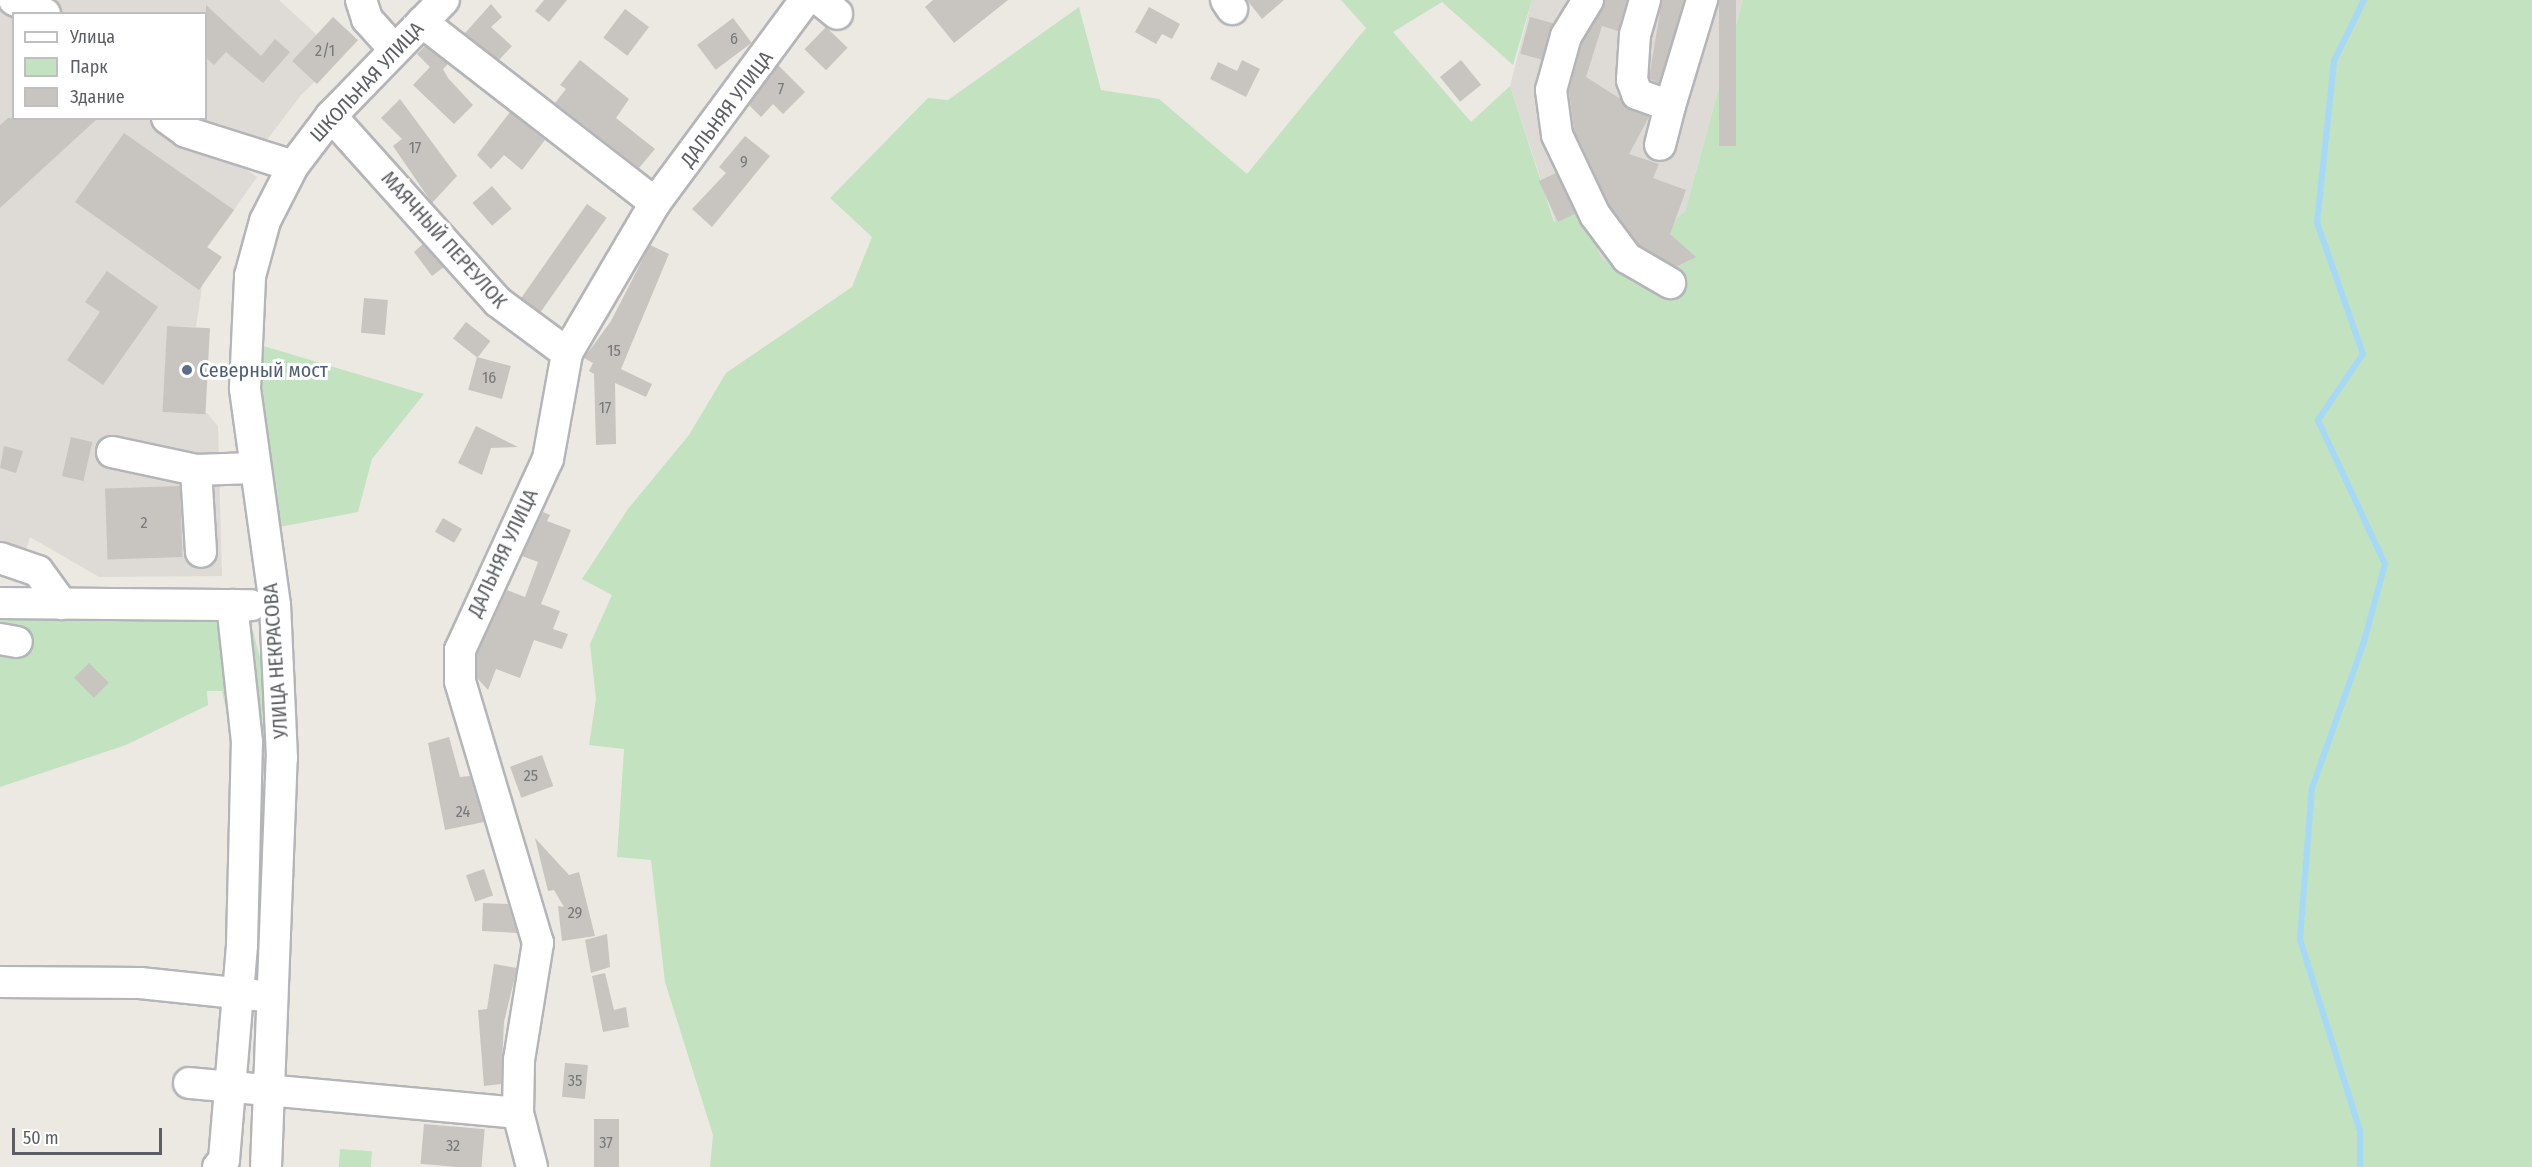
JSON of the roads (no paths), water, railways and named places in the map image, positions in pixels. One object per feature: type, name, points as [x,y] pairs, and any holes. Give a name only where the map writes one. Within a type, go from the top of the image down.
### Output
[{"type":"street","points":[[0,8],[6,0]]},
{"type":"street","points":[[14,0],[41,12]]},
{"type":"street","points":[[361,0],[367,20],[394,49]]},
{"type":"street","name":"ШКОЛЬНАЯ УЛИЦА","points":[[293,165],[331,116],[444,0]]},
{"type":"street","name":"ДАЛЬНЯЯ УЛИЦА","points":[[532,1167],[518,1113],[519,1060],[538,943],[460,681],[460,650],[548,459],[567,353],[655,203],[805,0]]},
{"type":"street","points":[[1588,0],[1566,36],[1551,90],[1557,135],[1594,215],[1627,258],[1670,283]]},
{"type":"street","points":[[1645,0],[1635,34],[1632,80],[1637,94],[1670,106]]},
{"type":"street","points":[[1660,145],[1702,0]]},
{"type":"street","points":[[422,22],[655,203]]},
{"type":"street","name":"МАЯЧНЫЙ ПЕРЕУЛОК","points":[[331,116],[498,302],[567,353]]},
{"type":"street","points":[[170,120],[186,132],[293,165]]},
{"type":"street","name":"УЛИЦА НЕКРАСОВА","points":[[266,1167],[276,996],[282,759],[275,605],[253,468],[245,388],[250,276],[266,221],[293,165]]},
{"type":"street","points":[[112,452],[196,470],[253,468]]},
{"type":"street","points":[[196,470],[201,552]]},
{"type":"street","points":[[0,558],[38,572],[62,604]]},
{"type":"street","points":[[0,603],[275,605]]},
{"type":"street","points":[[218,1167],[224,1160],[234,994],[242,944],[247,741],[232,605]]},
{"type":"street","points":[[0,982],[140,983],[234,994],[276,996]]},
{"type":"street","points":[[189,1083],[271,1087],[518,1113]]},
{"type":"waterway","points":[[2360,1167],[2360,1131],[2300,939],[2312,788],[2363,645],[2385,564],[2318,420],[2363,354],[2317,223],[2334,61],[2364,0]]},
{"type":"place","name":"Северный мост","points":[[187,370]]}]
